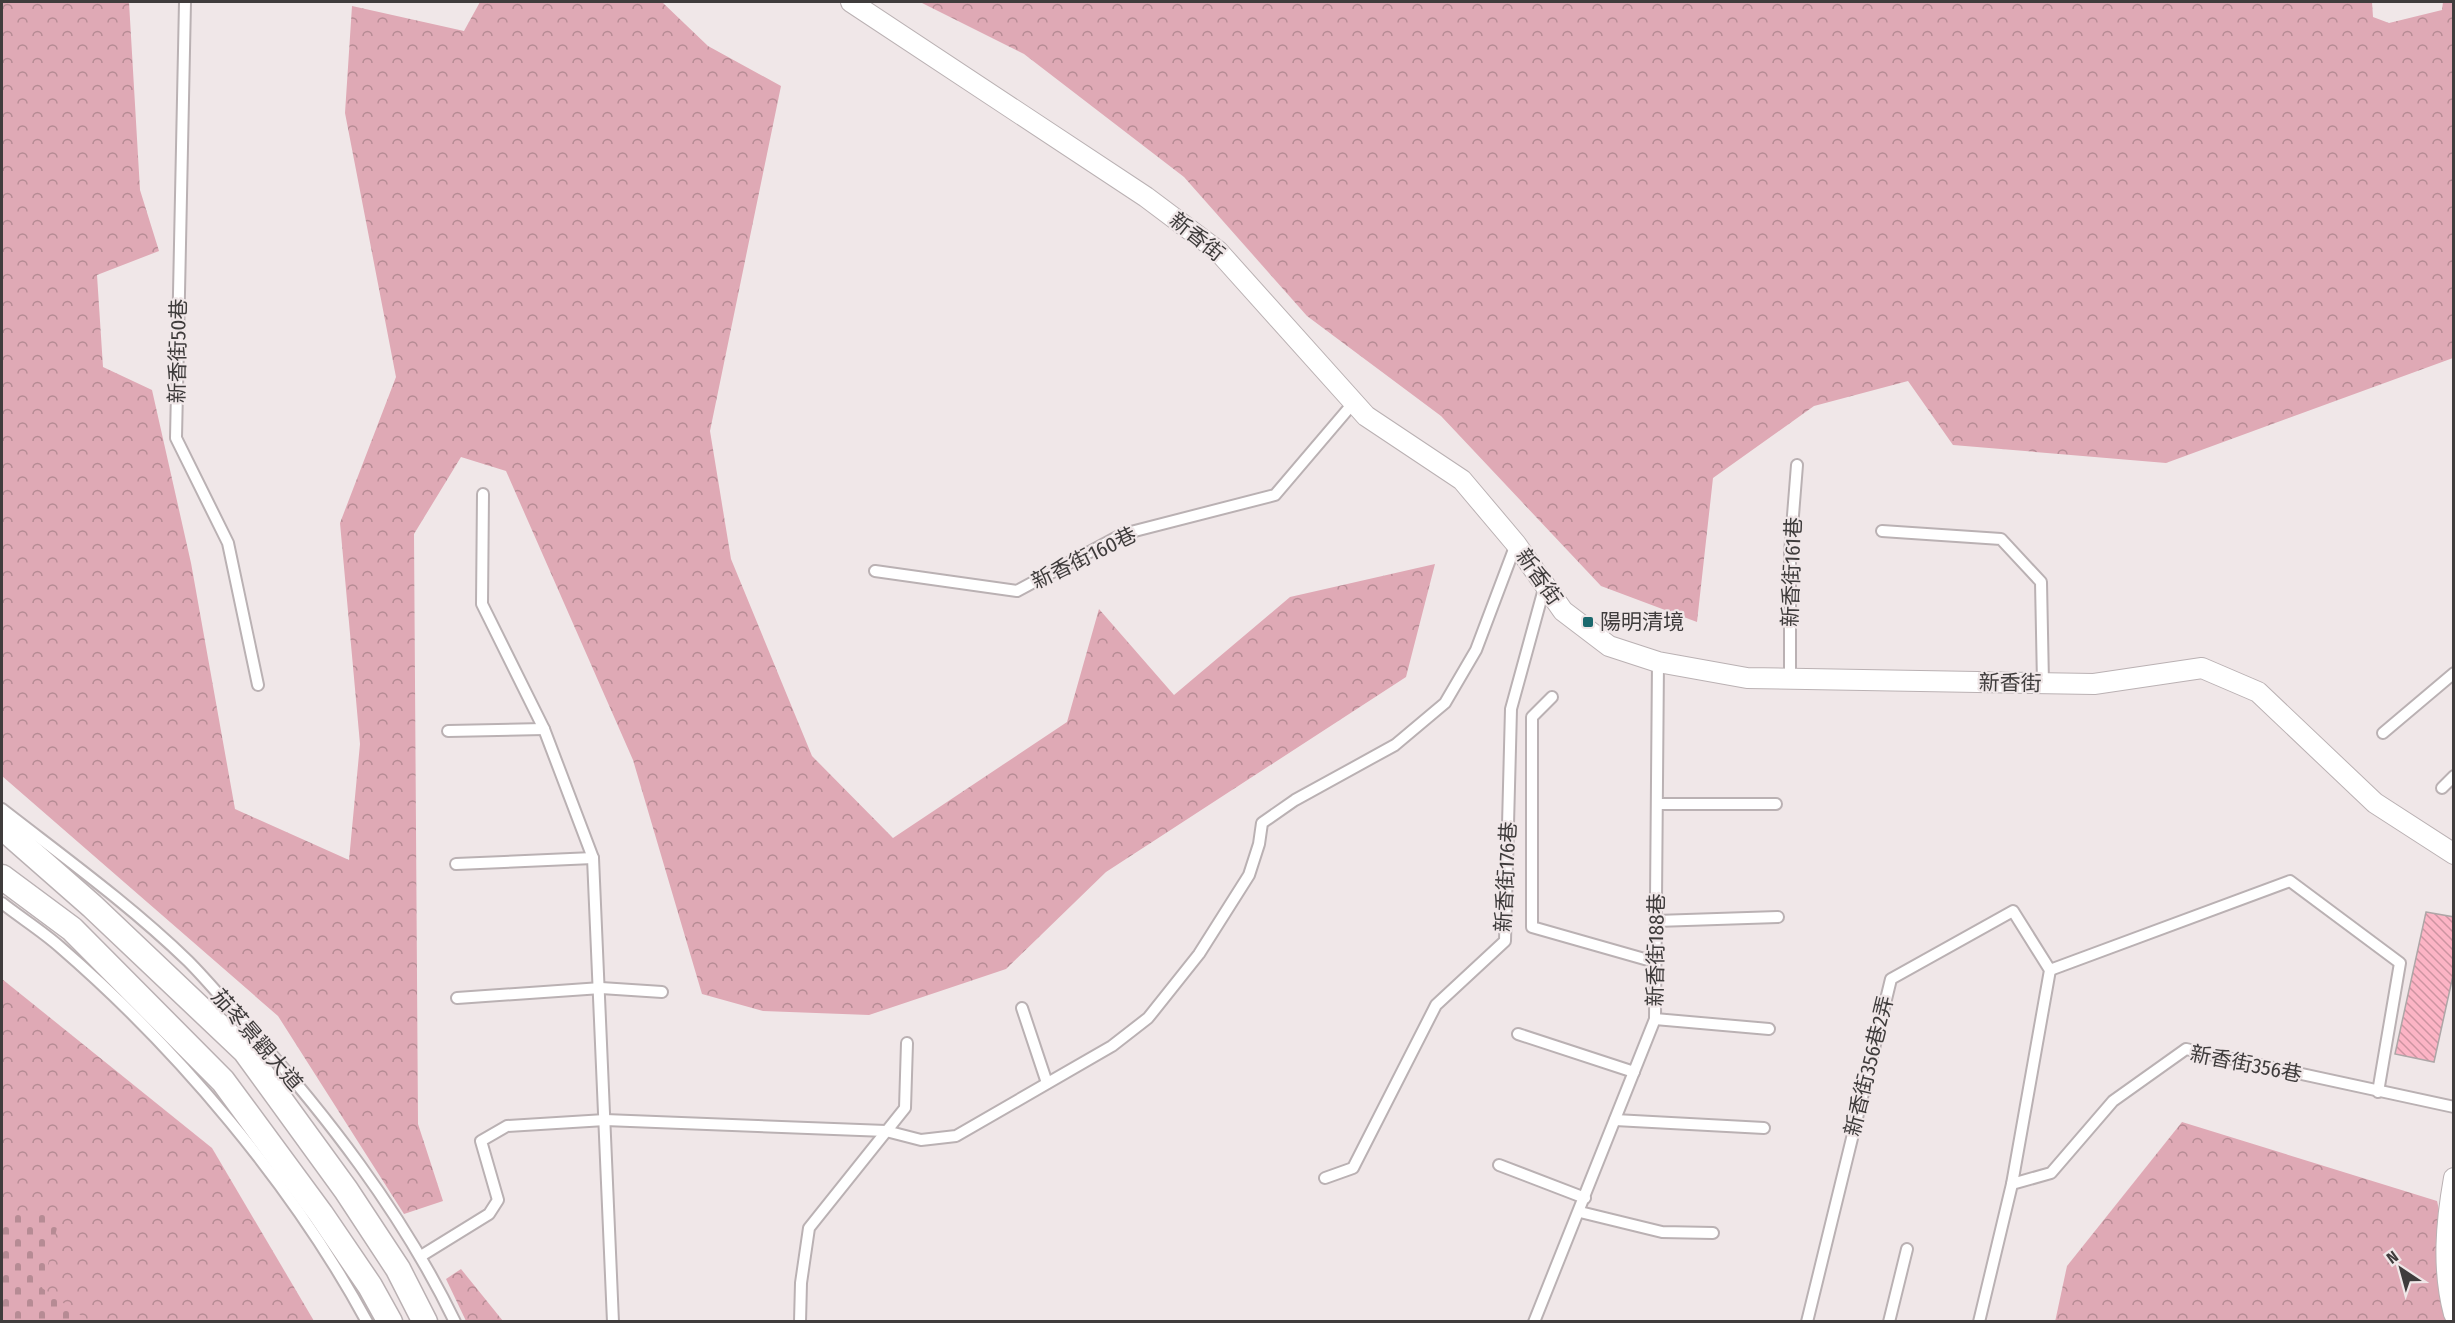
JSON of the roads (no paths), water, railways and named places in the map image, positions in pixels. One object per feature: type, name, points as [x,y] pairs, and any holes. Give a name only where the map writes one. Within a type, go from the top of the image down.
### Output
[{"type":"street","name":"新香街","points":[[851,2],[1146,197],[1218,251],[1356,401],[1366,416],[1462,480],[1516,544],[1563,611],[1609,646],[1658,662],[1747,678],[2094,684],[2202,668],[2258,692],[2375,803],[2454,854]]},
{"type":"street","name":"茄苳景觀大道","points":[[2,823],[244,1052],[346,1190],[398,1269],[425,1322]]},
{"type":"street","points":[[2,877],[72,929],[223,1081],[321,1214],[370,1286],[390,1322]]},
{"type":"street","points":[[2454,1178],[2447,1219],[2446,1288],[2454,1314]]},
{"type":"lane","name":"新香街50巷","points":[[185,2],[176,438],[228,543],[258,684]]},
{"type":"lane","name":"新香街160巷","points":[[875,571],[1017,591],[1123,534],[1275,495],[1356,401]]},
{"type":"lane","name":"新香街161巷","points":[[1790,679],[1790,553],[1797,465]]},
{"type":"lane","points":[[483,494],[482,604],[544,729],[593,858],[601,988],[613,1322]]},
{"type":"lane","points":[[1882,531],[2001,539],[2042,582],[2043,683]]},
{"type":"lane","points":[[421,1256],[489,1214],[498,1200],[481,1141],[507,1126],[605,1120],[886,1131],[921,1140],[956,1136],[1112,1046],[1148,1018],[1199,954],[1249,875],[1259,844],[1262,823],[1295,800],[1395,745],[1445,704],[1476,650],[1516,544]]},
{"type":"lane","name":"新香街176巷","points":[[1325,1178],[1353,1168],[1436,1005],[1505,941],[1512,709],[1545,584]]},
{"type":"lane","name":"新香街188巷","points":[[1534,1322],[1580,1212],[1655,1019],[1658,662]]},
{"type":"lane","points":[[2383,733],[2454,673]]},
{"type":"lane","points":[[1552,697],[1532,717],[1532,927],[1655,962]]},
{"type":"lane","points":[[448,731],[544,729]]},
{"type":"lane","points":[[2442,788],[2454,776]]},
{"type":"lane","points":[[1657,804],[1776,804]]},
{"type":"lane","name":"茄苳景觀大道","points":[[2,823],[109,891],[188,962],[312,1101],[421,1256],[455,1322]]},
{"type":"lane","points":[[456,864],[593,858]]},
{"type":"lane","points":[[1979,1322],[2012,1184],[2050,970],[2290,881],[2400,963],[2378,1092]]},
{"type":"lane","points":[[2,903],[59,946],[138,1020],[211,1099],[288,1198],[352,1295],[367,1322]]},
{"type":"lane","name":"新香街356巷2弄","points":[[1807,1322],[1891,978],[2013,910],[2050,970]]},
{"type":"lane","points":[[1656,921],[1778,917]]},
{"type":"lane","points":[[457,998],[601,988],[662,992]]},
{"type":"lane","points":[[1022,1008],[1047,1083]]},
{"type":"lane","points":[[1655,1019],[1769,1029]]},
{"type":"lane","points":[[1518,1034],[1634,1072]]},
{"type":"lane","points":[[800,1322],[801,1283],[809,1228],[905,1108],[908,1043]]},
{"type":"lane","name":"新香街356巷","points":[[2012,1184],[2051,1173],[2113,1101],[2186,1049],[2454,1107]]},
{"type":"lane","points":[[1615,1120],[1764,1128]]},
{"type":"lane","points":[[1499,1165],[1585,1198]]},
{"type":"lane","points":[[1580,1212],[1662,1232],[1713,1233]]},
{"type":"lane","points":[[1889,1322],[1907,1249]]},
{"type":"place","name":"陽明清境","points":[[1588,622]]}]
